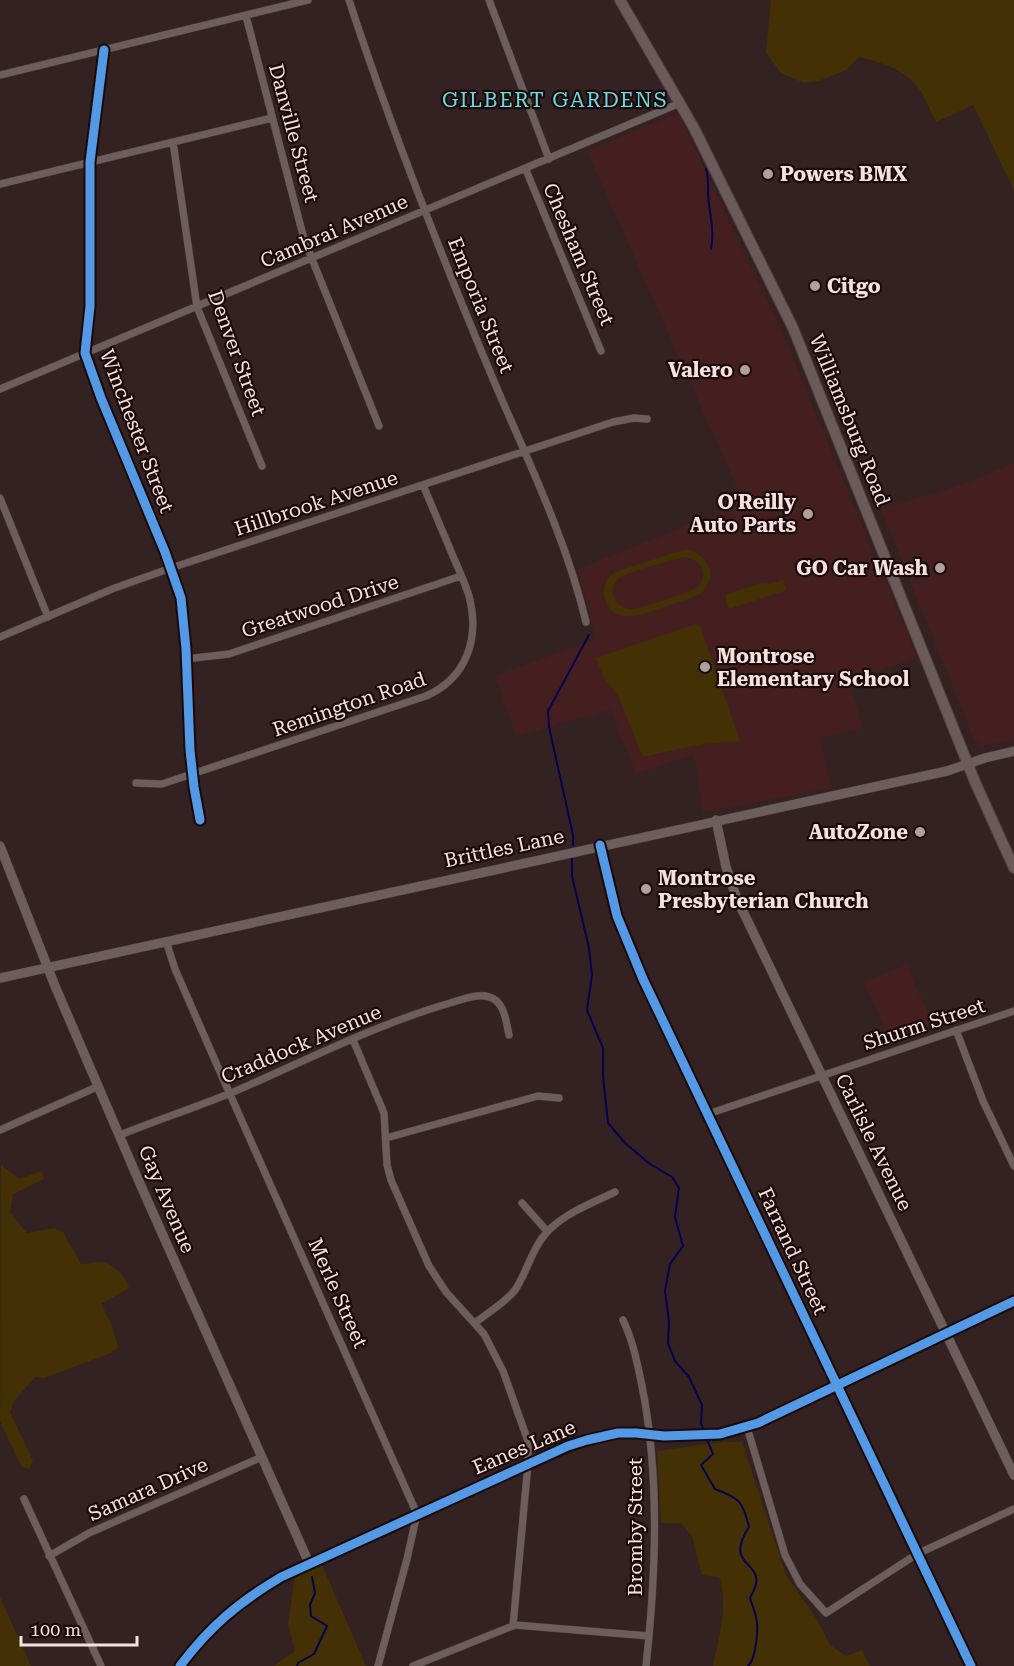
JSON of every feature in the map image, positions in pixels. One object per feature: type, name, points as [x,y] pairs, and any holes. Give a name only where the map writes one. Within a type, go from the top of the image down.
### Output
[{"type":"main road","name":"Williamsburg Road","points":[[620,0],[681,104],[800,343],[968,765],[1014,868]]},
{"type":"street","points":[[0,75],[308,0]]},
{"type":"street","name":"Emporia Street","points":[[349,0],[425,212],[564,549],[585,622]]},
{"type":"street","name":"Chesham Street","points":[[489,0],[549,159]]},
{"type":"street","name":"Danville Street","points":[[246,15],[311,259],[379,426]]},
{"type":"street","name":"Winchester Street","points":[[104,50],[90,162],[90,306],[85,353],[101,398],[171,568],[183,609],[192,774],[200,820]]},
{"type":"street","name":"Cambrai Avenue","points":[[0,389],[681,104]]},
{"type":"street","points":[[0,184],[272,118]]},
{"type":"street","name":"Denver Street","points":[[173,142],[197,307],[262,466]]},
{"type":"street","name":"Chesham Street","points":[[526,170],[601,351]]},
{"type":"street","name":"Hillbrook Avenue","points":[[0,637],[112,588],[171,568],[613,422],[634,418],[647,419]]},
{"type":"street","name":"Remington Road","points":[[136,783],[162,784],[438,691],[450,682],[464,663],[471,641],[470,599],[423,485]]},
{"type":"street","points":[[0,498],[48,617]]},
{"type":"street","name":"Greatwood Drive","points":[[186,659],[229,654],[461,576]]},
{"type":"street","name":"Brittles Lane","points":[[0,978],[600,845],[947,771],[1014,751]]},
{"type":"street","name":"Carlisle Avenue","points":[[716,820],[726,867],[737,899],[1014,1475]]},
{"type":"street","name":"Farrand Street","points":[[600,845],[611,898],[622,929],[971,1666]]},
{"type":"street","name":"Gay Avenue","points":[[0,846],[48,967],[120,1135],[309,1563]]},
{"type":"street","name":"Merle Street","points":[[166,941],[175,969],[417,1514]]},
{"type":"street","name":"Craddock Avenue","points":[[120,1135],[230,1093],[290,1065],[412,1016],[463,1000],[483,996],[496,1000],[502,1007],[509,1035]]},
{"type":"street","name":"Shurm Street","points":[[708,1114],[1014,1011]]},
{"type":"street","points":[[956,1030],[983,1101],[1014,1166]]},
{"type":"street","points":[[354,1040],[382,1105],[387,1165],[391,1180],[429,1266],[446,1292],[484,1334],[503,1371],[528,1441],[528,1464],[513,1626]]},
{"type":"street","points":[[0,1130],[99,1086]]},
{"type":"street","points":[[386,1138],[538,1096],[559,1098]]},
{"type":"street","points":[[475,1323],[513,1293],[533,1252],[548,1231],[563,1218],[615,1192]]},
{"type":"street","points":[[522,1203],[548,1231]]},
{"type":"street","name":"Eanes Lane","points":[[180,1666],[207,1632],[254,1593],[309,1563],[568,1446],[605,1435],[636,1433],[701,1436],[747,1427],[1014,1301]]},
{"type":"street","name":"Bromby Street","points":[[623,1320],[635,1352],[651,1435],[654,1522],[646,1666]]},
{"type":"street","points":[[747,1427],[785,1555],[800,1584],[825,1612],[917,1554],[1014,1509]]},
{"type":"street","name":"Samara Drive","points":[[50,1556],[89,1533],[262,1457]]},
{"type":"street","points":[[24,1499],[101,1666]]},
{"type":"street","points":[[378,1666],[417,1514]]},
{"type":"street","points":[[413,1666],[513,1626],[649,1635]]},
{"type":"shaded area","points":[[771,0],[1014,0],[1014,190],[973,105],[936,122],[918,87],[904,74],[887,65],[859,57],[846,70],[819,81],[804,83],[781,73],[766,53]]},
{"type":"shaded area","points":[[678,113],[781,329],[917,658],[849,681],[863,728],[820,738],[831,788],[703,812],[694,754],[636,774],[610,709],[516,736],[495,676],[596,639],[578,569],[744,503],[587,151]]},
{"type":"shaded area","points":[[1014,463],[1014,739],[982,746],[974,739],[881,509],[961,485]]},
{"type":"shaded area","points":[[686,549],[705,561],[710,573],[706,587],[700,594],[648,613],[622,616],[614,613],[605,597],[606,583],[615,572]],"holes":[[[686,557],[696,561],[702,568],[703,579],[696,588],[635,609],[625,608],[616,602],[613,586],[621,577]]]},
{"type":"shaded area","points":[[783,580],[787,590],[729,609],[726,594],[763,583],[771,584]]},
{"type":"shaded area","points":[[696,624],[700,626],[740,741],[702,744],[643,757],[618,696],[603,676],[596,658]]},
{"type":"shaded area","points":[[906,965],[932,1022],[890,1040],[864,982]]},
{"type":"shaded area","points":[[1,1165],[19,1179],[42,1171],[44,1179],[13,1194],[10,1213],[27,1233],[54,1228],[63,1232],[81,1264],[101,1262],[110,1265],[122,1275],[129,1288],[101,1304],[111,1323],[118,1347],[111,1353],[44,1378],[35,1377],[14,1401],[10,1412],[33,1461],[29,1469],[21,1466],[0,1421]]},
{"type":"shaded area","points":[[722,1442],[742,1442],[786,1575],[816,1618],[830,1645],[846,1656],[862,1650],[870,1666],[713,1666],[722,1622],[722,1588],[719,1577],[702,1575],[692,1536],[681,1523],[661,1523],[657,1451]]},
{"type":"shaded area","points":[[321,1563],[366,1666],[274,1666],[295,1651],[288,1624],[295,1575]]},
{"type":"shaded area","points":[[0,1597],[31,1666],[0,1666]]},
{"type":"waterway","points":[[706,169],[712,228],[711,249]]},
{"type":"waterway","points":[[573,845],[573,835],[549,727],[548,711],[589,635]]},
{"type":"waterway","points":[[572,859],[572,876],[589,948],[592,975],[587,1010],[603,1048],[603,1076],[608,1123],[625,1143],[650,1164],[672,1177],[679,1188],[675,1217],[683,1246],[670,1264],[665,1291],[669,1322],[668,1343],[675,1361],[689,1377],[702,1405],[703,1429]]},
{"type":"waterway","points":[[708,1442],[713,1454],[701,1465],[715,1489],[730,1495],[739,1502],[745,1511],[749,1527],[742,1539],[740,1549],[745,1562],[754,1571],[756,1577],[756,1586],[750,1598],[757,1622],[756,1643],[748,1666]]},
{"type":"waterway","points":[[297,1666],[298,1663],[314,1654],[327,1626],[311,1616],[310,1605],[315,1593],[312,1577]]},
{"type":"cycle path","points":[[104,50],[90,162],[90,306],[85,353],[101,398],[165,552],[181,598],[186,649],[190,750],[200,820]]},
{"type":"cycle path","points":[[600,845],[617,916],[643,979],[971,1666]]},
{"type":"cycle path","points":[[180,1666],[226,1616],[281,1577],[568,1446],[618,1433],[664,1436],[720,1434],[758,1423],[1014,1301]]},
{"type":"place","name":"Powers BMX","points":[[768,174]]},
{"type":"place","name":"Citgo","points":[[815,286]]},
{"type":"place","name":"Valero","points":[[745,370]]},
{"type":"place","name":"O'Reilly Auto Parts","points":[[808,514]]},
{"type":"place","name":"GO Car Wash","points":[[940,568]]},
{"type":"place","name":"Montrose Elementary School","points":[[705,667]]},
{"type":"place","name":"AutoZone","points":[[920,832]]},
{"type":"place","name":"Montrose Presbyterian Church","points":[[646,889]]},
{"type":"district","name":"GILBERT GARDENS","points":[[555,100]]}]
